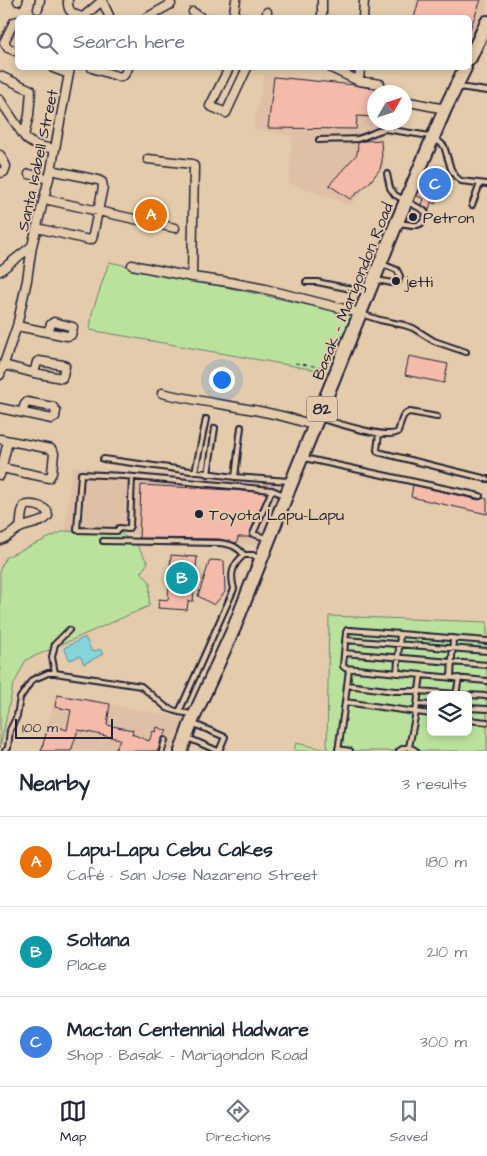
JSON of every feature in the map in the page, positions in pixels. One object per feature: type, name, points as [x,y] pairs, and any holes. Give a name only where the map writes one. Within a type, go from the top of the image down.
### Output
[{"type":"main road","points":[[472,54],[485,29]]},
{"type":"main road","name":"Basak - Marigondon Road","points":[[181,751],[193,719],[246,600],[397,222],[445,109],[464,70]]},
{"type":"street","points":[[38,9],[40,0]]},
{"type":"street","points":[[68,0],[68,7],[75,15]]},
{"type":"street","points":[[84,15],[103,0],[109,15]]},
{"type":"street","points":[[234,15],[236,0]]},
{"type":"street","points":[[322,0],[322,15]]},
{"type":"street","points":[[363,15],[364,0]]},
{"type":"street","points":[[150,15],[170,2]]},
{"type":"street","points":[[162,15],[170,2]]},
{"type":"street","points":[[193,12],[198,15]]},
{"type":"street","points":[[15,22],[4,42],[8,48],[15,51]]},
{"type":"street","points":[[99,70],[120,76],[124,75],[127,70]]},
{"type":"street","points":[[229,70],[210,106],[226,113],[246,70]]},
{"type":"street","points":[[335,70],[358,82],[380,85]]},
{"type":"street","points":[[358,82],[360,70]]},
{"type":"street","name":"Santa Isabell Street","points":[[0,375],[3,360],[17,326],[32,246],[51,170],[69,71]]},
{"type":"street","points":[[0,76],[31,90],[29,115],[24,136]]},
{"type":"street","points":[[0,100],[27,141],[55,149]]},
{"type":"street","points":[[412,102],[445,109]]},
{"type":"street","points":[[0,155],[6,166],[4,172],[0,173]]},
{"type":"street","points":[[148,159],[192,164],[194,166],[192,277]]},
{"type":"street","points":[[37,228],[88,240],[92,239],[102,182],[51,170]]},
{"type":"street","points":[[29,174],[49,179]]},
{"type":"street","points":[[44,199],[175,228]]},
{"type":"street","points":[[0,271],[32,246]]},
{"type":"street","points":[[132,265],[265,289],[360,314]]},
{"type":"street","points":[[17,326],[48,332]]},
{"type":"street","points":[[3,360],[34,373]]},
{"type":"street","points":[[162,393],[316,422]]},
{"type":"street","points":[[0,408],[22,412]]},
{"type":"street","points":[[4,440],[51,449],[54,453],[52,473],[49,478],[1,471],[4,440]]},
{"type":"street","points":[[0,540],[20,528]]},
{"type":"lane","points":[[456,86],[487,91]]},
{"type":"lane","points":[[319,140],[357,139],[385,129],[434,137],[444,146],[451,169],[456,177],[461,181],[487,184]]},
{"type":"lane","points":[[387,174],[390,188],[395,195],[424,210],[426,213],[420,224],[415,226],[397,222]]},
{"type":"lane","points":[[472,205],[480,184]]},
{"type":"lane","points":[[374,279],[392,283],[398,282],[400,276],[397,270],[380,263]]},
{"type":"lane","points":[[306,282],[317,282],[369,293]]},
{"type":"lane","points":[[360,314],[404,324],[434,341],[466,352]]},
{"type":"lane","points":[[316,422],[393,435],[397,434],[404,414],[407,412],[437,417]]},
{"type":"lane","points":[[195,472],[206,419]]},
{"type":"lane","points":[[235,477],[241,427]]},
{"type":"lane","points":[[208,474],[215,428]]},
{"type":"lane","points":[[379,434],[378,452],[487,479]]},
{"type":"lane","points":[[302,457],[480,496]]},
{"type":"lane","points":[[103,459],[208,474],[293,481]]},
{"type":"lane","points":[[132,477],[130,526],[128,530],[119,528],[117,531],[77,530],[81,474],[132,477],[247,486],[272,490],[286,496]]},
{"type":"lane","points":[[270,539],[253,534],[272,490]]},
{"type":"lane","points":[[103,541],[219,543],[235,546],[244,555]]},
{"type":"lane","points":[[246,600],[239,596],[234,589],[232,576],[234,566],[244,555],[253,555],[261,560]]},
{"type":"lane","points":[[178,712],[234,589]]},
{"type":"lane","points":[[55,673],[52,657],[55,644],[69,630]]},
{"type":"lane","points":[[487,641],[347,630],[343,666],[349,669],[487,681]]},
{"type":"lane","points":[[397,673],[400,634]]},
{"type":"lane","points":[[451,678],[454,638]]},
{"type":"lane","points":[[345,640],[487,651]]},
{"type":"lane","points":[[344,653],[487,665]]},
{"type":"lane","points":[[349,669],[338,750],[350,751]]},
{"type":"lane","points":[[5,751],[8,748],[10,730],[17,716],[20,698],[32,680],[48,673],[141,686],[168,708],[193,719],[225,737],[219,751],[186,737]]},
{"type":"lane","points":[[409,747],[421,675]]},
{"type":"lane","points":[[457,691],[459,678]]},
{"type":"lane","points":[[347,685],[394,691],[427,692]]},
{"type":"lane","points":[[472,695],[487,696]]},
{"type":"lane","points":[[345,702],[427,713]]},
{"type":"lane","points":[[417,704],[427,705]]},
{"type":"lane","points":[[472,708],[487,710]]},
{"type":"lane","points":[[472,720],[487,722]]},
{"type":"lane","points":[[162,751],[165,740]]},
{"type":"lane","points":[[399,751],[409,747],[416,751]]},
{"type":"path","points":[[295,363],[337,370]]},
{"type":"shaded area","points":[[417,0],[487,0],[487,12],[472,39],[472,15],[414,15]]},
{"type":"shaded area","points":[[265,74],[367,86],[367,130],[381,130],[384,167],[350,205],[289,183],[292,136],[253,129]]},
{"type":"shaded area","points":[[72,467],[286,483],[263,545],[120,533],[65,531]]},
{"type":"shaded area","points":[[57,694],[187,719],[174,751],[40,751]]},
{"type":"green space","points":[[109,262],[354,315],[333,373],[90,330],[92,313]]},
{"type":"green space","points":[[64,531],[120,533],[136,544],[148,563],[141,572],[150,582],[149,606],[26,660],[13,686],[0,748],[0,569],[6,557]]},
{"type":"green space","points":[[329,616],[487,622],[487,751],[294,751],[296,743],[327,750]]},
{"type":"water","points":[[85,637],[92,652],[100,649],[103,654],[84,664],[80,656],[70,660],[64,648]]},
{"type":"building","points":[[419,0],[481,0],[472,24],[472,15],[415,15]]},
{"type":"building","points":[[274,77],[367,87],[367,117],[357,116],[356,129],[268,128]]},
{"type":"building","points":[[381,140],[382,161],[380,169],[370,182],[350,199],[329,185],[357,154],[358,143]]},
{"type":"building","points":[[428,170],[447,179],[435,204],[431,202],[429,210],[422,205],[424,199],[417,196]]},
{"type":"building","points":[[409,356],[448,364],[444,383],[405,375]]},
{"type":"building","name":"Toyota Lapu-Lapu","points":[[141,485],[267,493],[250,537],[238,537],[237,543],[219,539],[139,538]]},
{"type":"building","points":[[413,485],[479,500],[487,499],[487,514],[411,497]]},
{"type":"building","points":[[171,555],[197,557],[193,601],[188,601],[187,610],[158,608],[159,599],[168,600]]},
{"type":"building","points":[[210,560],[224,561],[225,592],[214,605],[198,596]]},
{"type":"building","points":[[57,695],[110,704],[107,725],[133,730],[132,734],[149,741],[153,731],[156,732],[157,727],[167,731],[161,739],[158,751],[115,751],[120,739],[78,730],[71,751],[41,751],[49,724],[67,730],[71,710],[55,707]]},
{"type":"place","name":"Mactan Centennial Hadware","points":[[435,184]]},
{"type":"place","name":"Lapu-Lapu Cebu Cakes","points":[[151,215]]},
{"type":"place","name":"Petron","points":[[413,217]]},
{"type":"place","name":"jetti","points":[[396,281]]},
{"type":"place","name":"Toyota Lapu-Lapu","points":[[199,514]]},
{"type":"place","name":"Soltana","points":[[182,578]]}]
